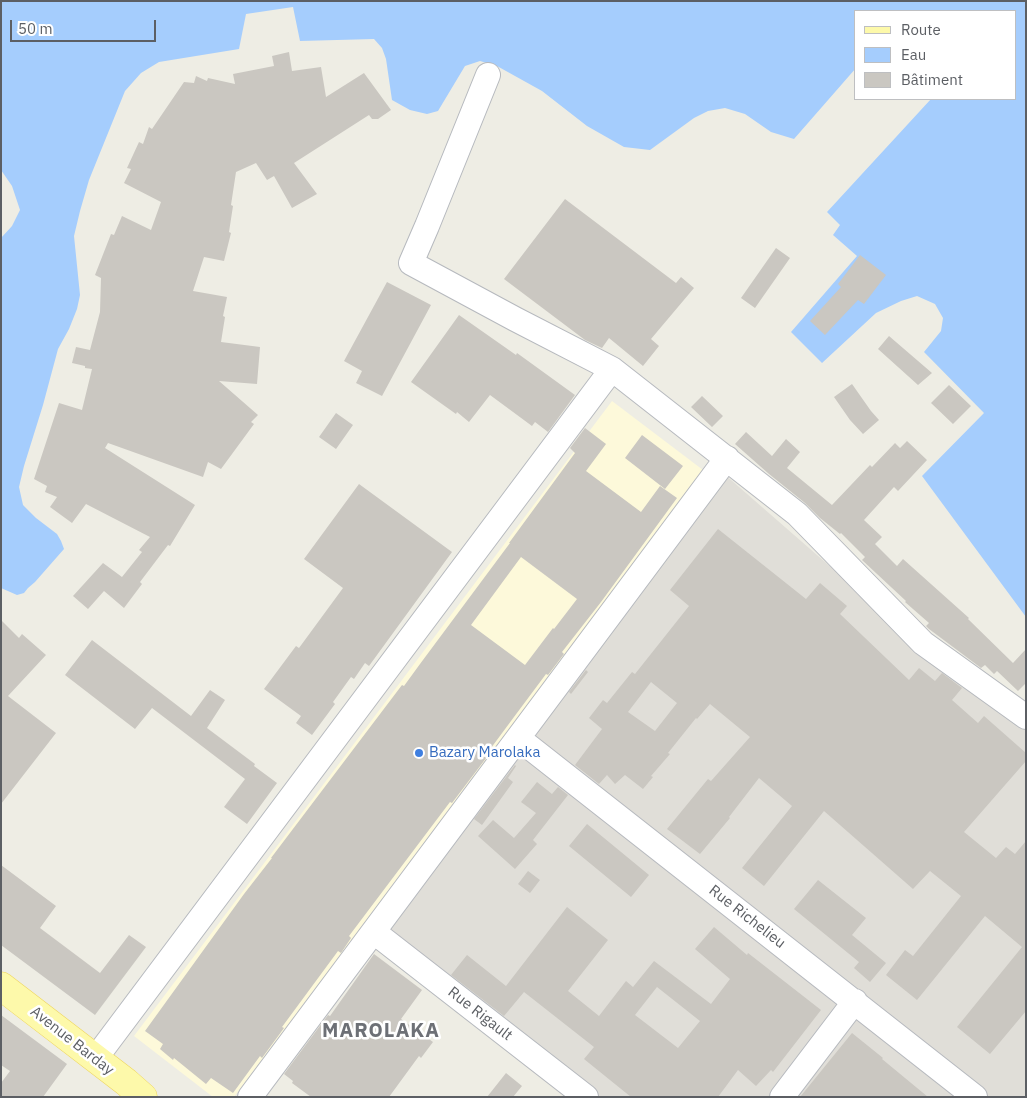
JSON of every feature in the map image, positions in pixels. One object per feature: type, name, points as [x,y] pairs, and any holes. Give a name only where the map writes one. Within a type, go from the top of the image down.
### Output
[{"type":"main road","name":"Avenue Barday","points":[[1,986],[95,1059],[128,1092]]},
{"type":"street","points":[[488,75],[411,263],[612,369],[797,514],[923,643],[1026,716]]},
{"type":"street","points":[[95,1059],[612,369]]},
{"type":"street","points":[[250,1097],[726,458]]},
{"type":"street","name":"Rue Richelieu","points":[[518,738],[975,1097]]},
{"type":"street","name":"Rue Rigault","points":[[374,932],[586,1097]]},
{"type":"street","points":[[782,1097],[856,1002]]},
{"type":"shaded area","name":"Bazary Marolaka","points":[[612,401],[703,470],[234,1097],[213,1097],[134,1036]]},
{"type":"shaded area","points":[[723,473],[864,596],[1026,723],[1026,1097],[599,1097],[385,933]]},
{"type":"water","points":[[1,1],[1026,1],[1026,617],[922,476],[984,413],[924,352],[941,331],[943,318],[935,304],[917,296],[901,301],[876,313],[822,363],[791,332],[857,256],[833,235],[840,225],[827,212],[930,100],[1017,100],[1017,10],[854,10],[854,70],[794,139],[771,132],[745,114],[725,108],[708,111],[694,118],[650,150],[624,147],[587,126],[542,91],[497,66],[480,61],[465,66],[438,111],[427,114],[410,110],[392,100],[386,59],[382,48],[374,39],[300,41],[293,7],[246,14],[239,49],[159,62],[141,73],[125,91],[89,180],[80,211],[74,236],[80,295],[77,309],[58,349],[19,487],[23,505],[57,534],[64,549],[24,593],[17,595],[1,588],[1,238],[12,226],[20,210],[12,186],[1,170]]},
{"type":"building","points":[[289,52],[292,71],[321,67],[326,97],[364,73],[391,110],[378,119],[372,119],[369,115],[294,163],[317,194],[292,208],[274,176],[267,180],[256,163],[236,172],[231,205],[233,206],[229,232],[231,233],[224,261],[204,257],[193,291],[227,297],[221,342],[260,347],[257,384],[219,381],[258,415],[251,422],[254,424],[221,469],[208,462],[203,477],[108,443],[105,448],[195,505],[170,546],[168,545],[140,582],[142,584],[124,608],[104,591],[88,609],[73,596],[103,563],[122,577],[142,552],[139,550],[150,537],[86,504],[72,523],[50,507],[57,497],[45,492],[47,486],[34,479],[59,403],[82,410],[92,369],[72,363],[76,347],[90,350],[100,312],[101,278],[95,275],[111,234],[114,235],[122,216],[151,230],[161,202],[124,183],[131,169],[127,168],[139,142],[143,144],[149,127],[152,129],[184,82],[194,83],[196,76],[207,81],[208,78],[235,84],[233,74],[274,66],[272,56]]},
{"type":"building","points":[[565,199],[676,283],[681,277],[694,288],[651,339],[659,346],[643,366],[609,338],[602,348],[585,340],[504,279]]},
{"type":"building","points":[[776,248],[790,258],[755,308],[741,298]]},
{"type":"building","points":[[860,255],[886,275],[864,304],[858,300],[825,335],[810,321],[841,287],[838,284]]},
{"type":"building","points":[[387,282],[431,305],[382,396],[356,383],[362,371],[344,361]]},
{"type":"building","points":[[459,315],[516,355],[517,353],[575,395],[548,432],[535,422],[532,426],[490,395],[469,422],[411,382]]},
{"type":"building","points":[[889,336],[932,373],[918,385],[878,349]]},
{"type":"building","points":[[852,384],[879,420],[863,434],[850,420],[834,397]]},
{"type":"building","points":[[949,385],[971,406],[953,424],[931,403]]},
{"type":"building","points":[[702,396],[723,416],[712,427],[691,407]]},
{"type":"building","points":[[336,413],[353,425],[336,449],[319,437]]},
{"type":"building","name":"Bazary Marolaka","points":[[585,428],[606,444],[586,471],[641,512],[660,486],[677,498],[562,652],[564,654],[548,675],[546,674],[491,748],[493,749],[452,803],[450,802],[349,936],[351,938],[341,953],[338,951],[282,1027],[284,1028],[262,1058],[260,1056],[233,1093],[211,1078],[206,1084],[160,1049],[163,1044],[145,1031],[244,894],[402,685],[404,686],[510,543],[575,453],[570,448]],"holes":[[[521,557],[577,599],[525,665],[471,625]]]},
{"type":"building","points":[[746,432],[772,456],[786,439],[800,452],[787,468],[832,505],[870,465],[872,467],[895,443],[900,448],[907,441],[927,460],[898,491],[894,487],[864,520],[882,537],[875,544],[897,566],[903,559],[969,618],[1013,663],[1026,649],[1026,683],[1018,691],[997,671],[994,674],[985,665],[981,668],[929,629],[926,626],[929,623],[862,560],[865,557],[841,533],[820,518],[735,444]]},
{"type":"building","points":[[642,435],[683,466],[665,489],[625,458]]},
{"type":"building","points":[[359,484],[452,552],[369,666],[365,663],[354,679],[351,677],[333,702],[335,704],[312,735],[296,723],[301,716],[264,689],[296,646],[299,648],[343,588],[304,559]]},
{"type":"building","points":[[718,529],[806,599],[820,583],[847,606],[840,614],[909,680],[919,668],[935,681],[942,673],[962,688],[952,700],[978,723],[984,716],[1026,753],[1026,761],[964,832],[996,858],[1006,847],[1015,854],[1026,841],[1026,1011],[990,1054],[957,1027],[1022,947],[985,916],[917,1000],[886,975],[905,950],[913,956],[961,896],[930,871],[913,889],[824,811],[764,886],[742,868],[792,806],[759,778],[730,818],[700,854],[667,829],[708,779],[711,781],[750,737],[710,704],[696,718],[668,753],[670,754],[651,776],[653,777],[643,789],[625,775],[615,784],[607,775],[599,784],[575,765],[602,729],[589,718],[603,700],[607,703],[632,672],[635,674],[689,606],[670,590]],"holes":[[[651,682],[677,703],[655,731],[628,712]]]},
{"type":"building","points":[[1,620],[19,638],[22,634],[46,655],[8,696],[56,733],[1,804]]},
{"type":"building","points":[[92,640],[191,716],[210,690],[225,700],[207,728],[277,783],[247,824],[224,807],[245,779],[152,708],[135,729],[65,675]]},
{"type":"building","points":[[586,670],[588,672],[571,694],[569,692]]},
{"type":"building","points":[[515,765],[508,778],[513,782],[482,825],[474,819]]},
{"type":"building","points":[[537,782],[552,794],[558,787],[568,795],[533,840],[537,844],[515,869],[478,836],[493,820],[514,838],[536,813],[521,802]]},
{"type":"building","points":[[587,824],[649,875],[631,897],[569,846]]},
{"type":"building","points":[[1,865],[56,906],[40,928],[100,973],[129,935],[146,947],[95,1015],[1,945]]},
{"type":"building","points":[[528,871],[540,880],[530,893],[518,884]]},
{"type":"building","points":[[818,880],[866,918],[852,935],[886,963],[870,982],[854,968],[859,962],[794,909]]},
{"type":"building","points":[[567,907],[608,940],[568,991],[599,1016],[626,981],[633,987],[654,961],[711,1004],[730,979],[695,949],[714,927],[747,955],[748,953],[821,1010],[773,1072],[771,1070],[756,1086],[738,1070],[718,1097],[631,1097],[584,1059],[594,1047],[524,992],[504,1016],[451,975],[467,955],[506,986]],"holes":[[[657,987],[700,1021],[678,1048],[635,1015]]]},
{"type":"building","points":[[374,954],[422,990],[401,1019],[433,1042],[421,1058],[419,1056],[389,1097],[311,1097],[292,1083],[293,1081],[284,1074],[328,1015],[330,1016]]},
{"type":"building","points":[[1,1015],[67,1064],[43,1097],[1,1097],[1,1083],[10,1071],[1,1065]]},
{"type":"building","points":[[852,1033],[883,1058],[928,1097],[800,1097]]},
{"type":"building","points":[[506,1073],[522,1086],[513,1097],[487,1097]]},
{"type":"place","name":"Bazary Marolaka","points":[[419,753]]},
{"type":"district","name":"MAROLAKA","points":[[381,1031]]}]
